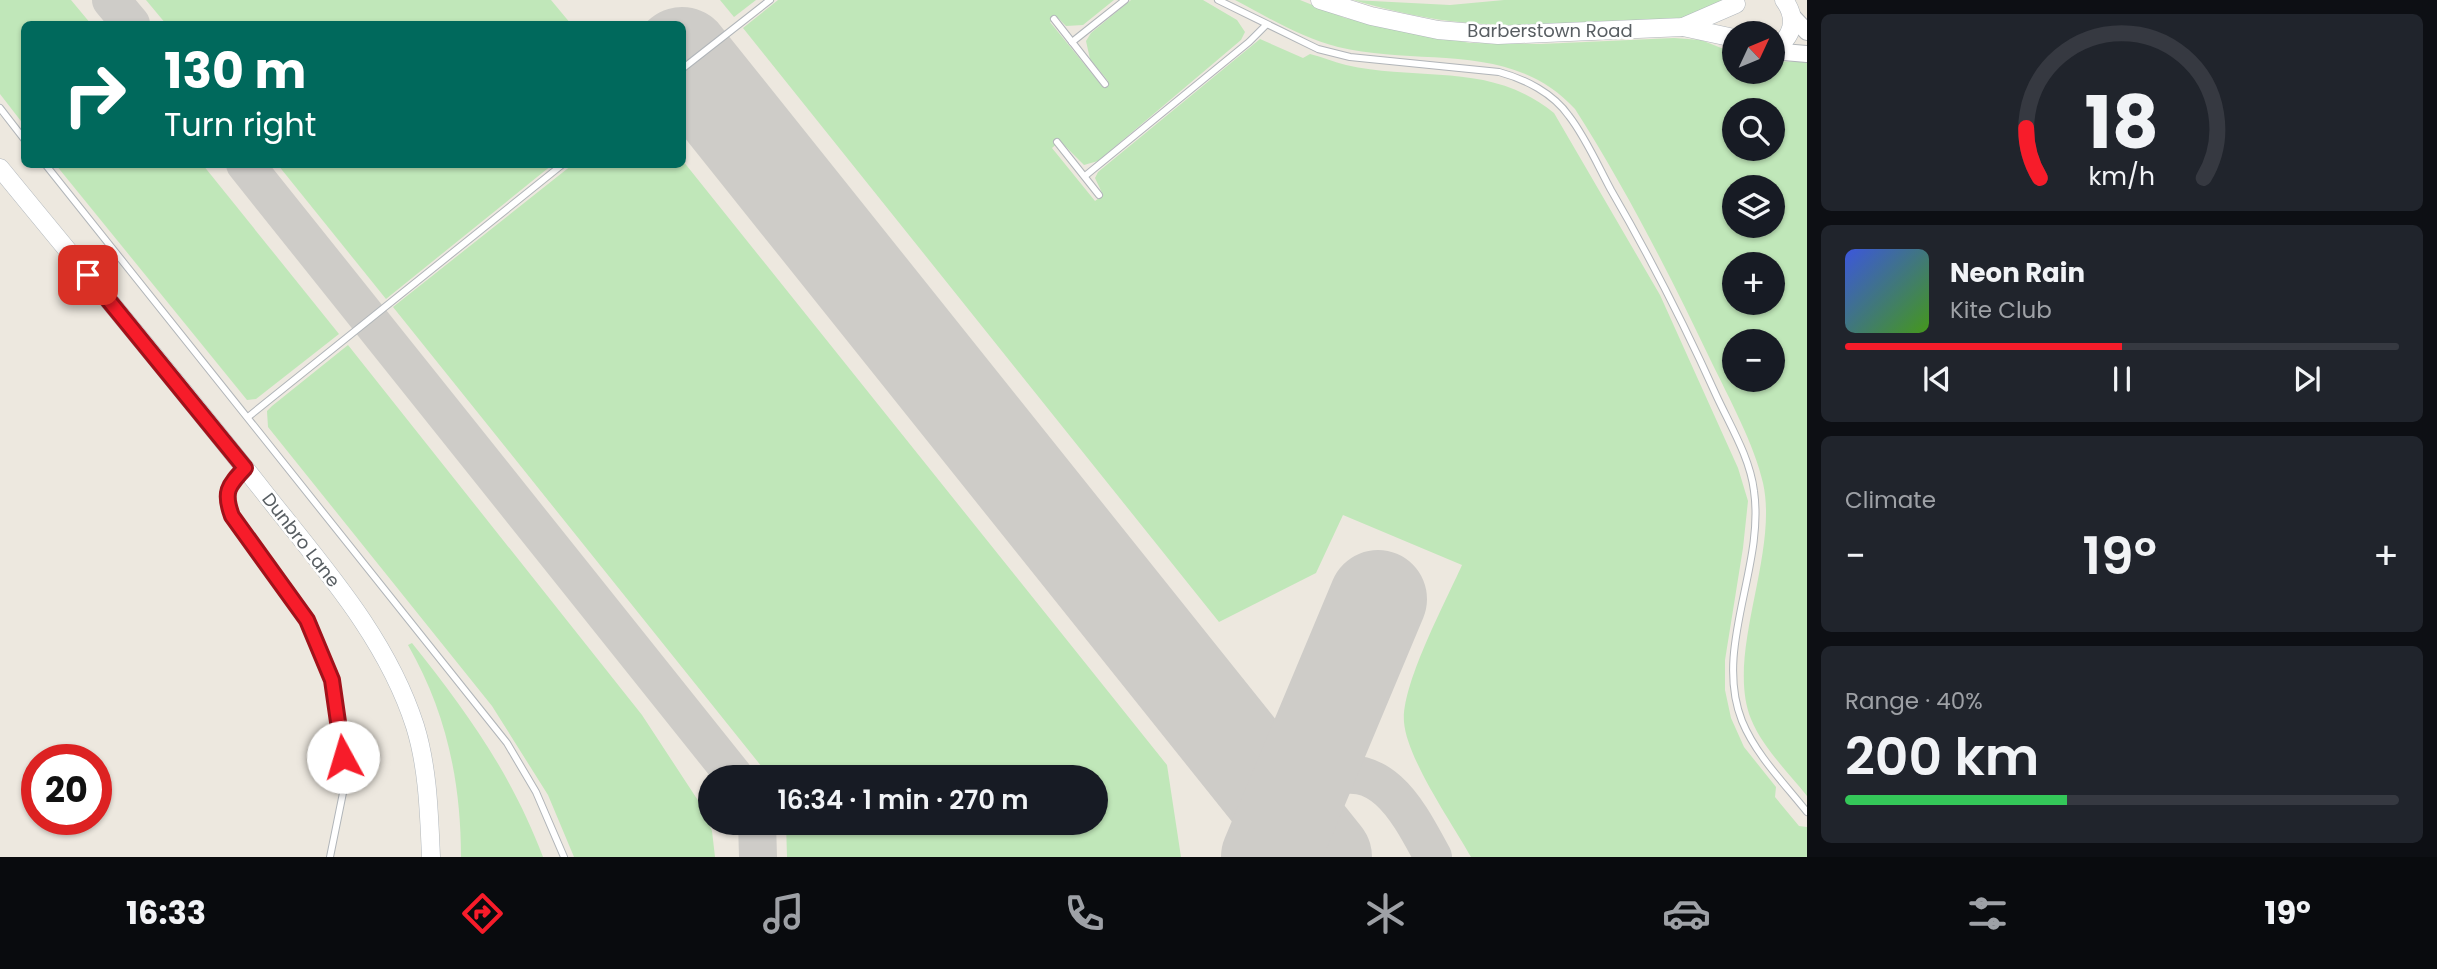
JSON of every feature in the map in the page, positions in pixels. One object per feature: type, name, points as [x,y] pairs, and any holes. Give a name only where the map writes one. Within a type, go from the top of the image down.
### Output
[{"type":"main road","name":"Barberstown Road","points":[[1320,0],[1371,16],[1425,27],[1498,35],[1683,27],[1738,2]]},
{"type":"main road","points":[[1731,21],[1738,2]]},
{"type":"main road","points":[[1785,39],[1789,35],[1788,8]]},
{"type":"main road","points":[[1683,27],[1722,34]]},
{"type":"main road","name":"Dunbro Lane","points":[[0,168],[245,468],[366,626],[393,674],[415,727],[429,793],[431,857]]},
{"type":"street","points":[[1788,8],[1807,32]]},
{"type":"street","points":[[1785,51],[1807,54]]},
{"type":"lane","points":[[686,66],[770,0]]},
{"type":"lane","points":[[1072,42],[1125,0]]},
{"type":"lane","points":[[1218,0],[1265,26],[1318,49],[1350,57],[1499,72],[1516,77],[1539,89],[1569,116],[1658,276],[1746,460],[1754,488],[1756,526],[1736,647],[1736,702],[1743,723],[1759,753],[1807,812]]},
{"type":"lane","points":[[1054,19],[1105,84]]},
{"type":"lane","points":[[1084,176],[1250,43],[1265,26]]},
{"type":"lane","points":[[0,108],[21,135]]},
{"type":"lane","points":[[1057,142],[1100,195]]},
{"type":"lane","points":[[48,168],[507,743],[536,792],[564,857]]},
{"type":"lane","points":[[248,417],[558,168]]},
{"type":"lane","points":[[245,468],[227,487],[225,499],[232,516],[307,620],[332,680],[345,783],[330,857]]},
{"type":"green space","points":[[0,0],[71,0],[88,21],[21,21],[21,121],[0,94]]},
{"type":"green space","points":[[146,0],[551,0],[568,21],[164,21]]},
{"type":"green space","points":[[720,0],[756,0],[734,17]]},
{"type":"green space","points":[[778,0],[1114,0],[1083,25],[1066,26],[1057,17],[1050,22],[1102,86],[1108,81],[1090,59],[1086,41],[1091,33],[1131,0],[1203,0],[1237,20],[1245,32],[1241,40],[1098,161],[1084,165],[1060,141],[1052,148],[1095,201],[1103,195],[1095,178],[1098,172],[1260,39],[1303,58],[1310,54],[1374,70],[1480,79],[1530,97],[1554,113],[1660,295],[1738,468],[1748,501],[1725,660],[1725,690],[1731,718],[1744,747],[1776,787],[1775,797],[1799,826],[1807,827],[1807,857],[1471,857],[1413,754],[1404,722],[1405,706],[1417,666],[1462,565],[1343,515],[1316,573],[1219,622],[743,28]]},
{"type":"green space","points":[[1235,0],[1300,0],[1345,18],[1470,43],[1541,44],[1674,38],[1701,40],[1722,48],[1722,84],[1785,84],[1785,62],[1807,61],[1807,796],[1762,740],[1751,719],[1745,693],[1744,665],[1764,541],[1766,511],[1763,483],[1754,453],[1726,392],[1785,392],[1785,329],[1722,329],[1722,385],[1630,201],[1575,109],[1550,87],[1523,73],[1494,64],[1369,53],[1338,47],[1298,33]]},
{"type":"green space","points":[[1353,0],[1450,5],[1504,0],[1727,0],[1696,15],[1680,18],[1495,25],[1440,20]]},
{"type":"green space","points":[[686,165],[1167,765],[1181,857],[787,857],[786,835],[1108,835],[1108,765],[760,765],[393,307],[568,168],[686,168]]},
{"type":"green space","points":[[58,168],[205,168],[339,334],[256,399],[247,400]]},
{"type":"green space","points":[[280,168],[548,168],[386,299]]},
{"type":"green space","points":[[348,345],[642,715],[698,800],[698,835],[712,835],[715,857],[574,857],[548,795],[492,706],[268,427],[267,411]]},
{"type":"green space","points":[[412,643],[486,744],[517,798],[543,857],[461,857],[458,801],[449,747],[432,695],[408,645]]},
{"type":"taxiway","points":[[111,0],[128,21]]},
{"type":"taxiway","points":[[248,168],[725,765]]},
{"type":"taxiway","points":[[1293,803],[1323,781],[1344,775],[1362,776],[1392,793],[1433,857]]},
{"type":"taxiway","points":[[757,835],[758,857]]},
{"type":"runway","points":[[686,61],[1323,857]]},
{"type":"runway","points":[[1270,857],[1378,599]]},
{"type":"route","points":[[88,275],[245,468],[227,487],[225,499],[232,516],[307,620],[332,680],[343,757]]}]
